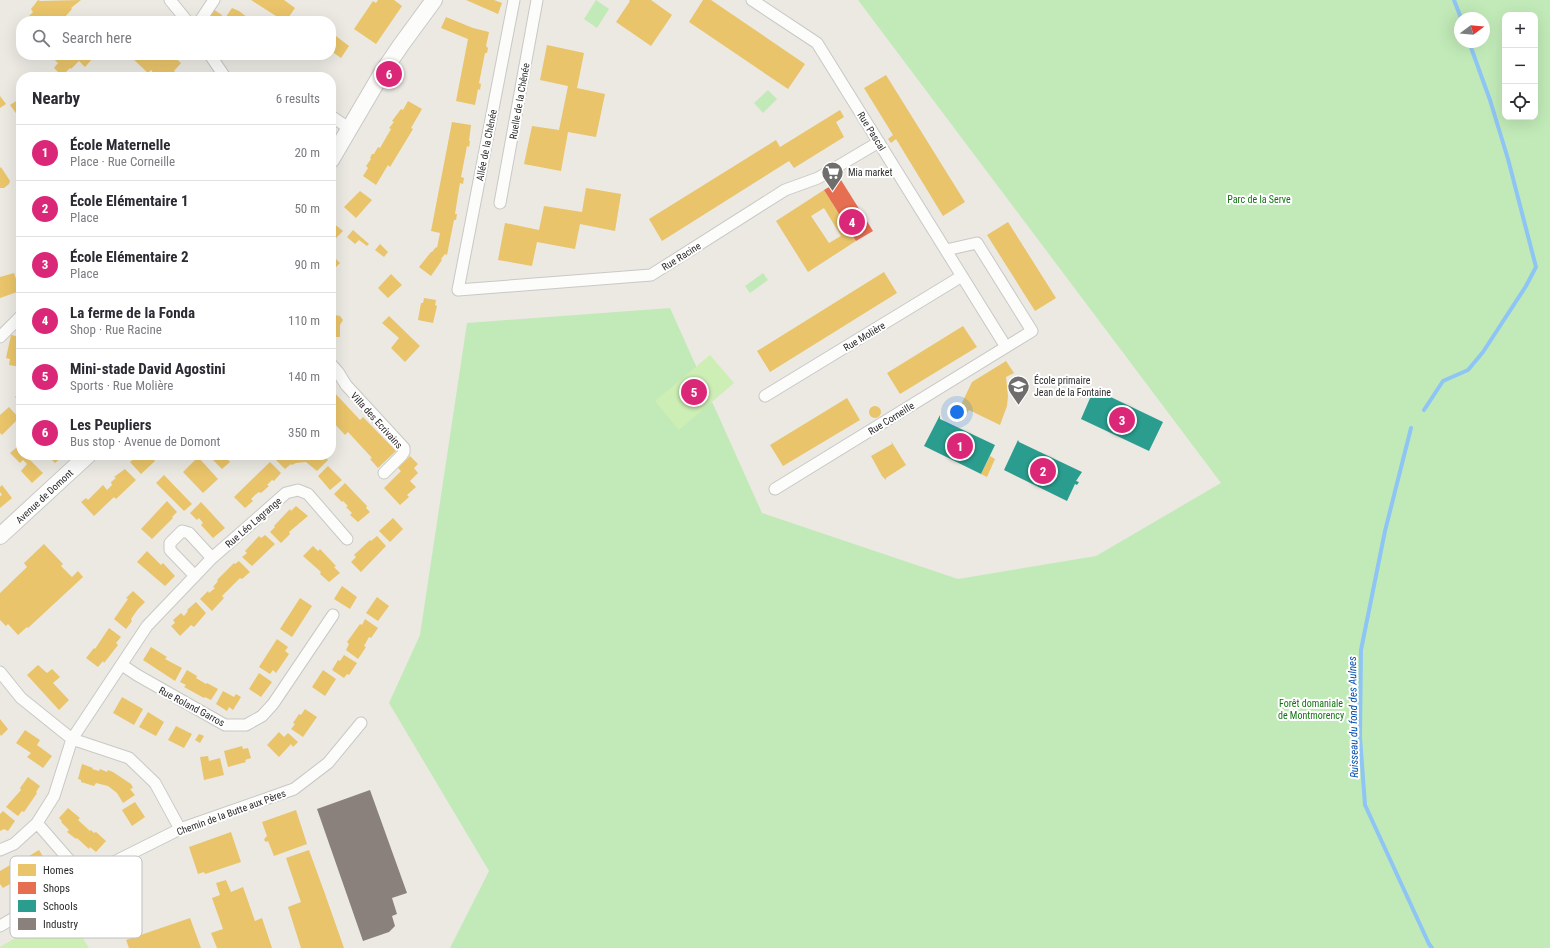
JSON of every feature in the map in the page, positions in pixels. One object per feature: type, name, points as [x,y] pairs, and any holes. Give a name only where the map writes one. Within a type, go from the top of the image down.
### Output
[{"type":"main road","points":[[336,152],[382,73],[434,0]]},
{"type":"main road","name":"Avenue de Domont","points":[[0,536],[83,460]]},
{"type":"street","points":[[170,0],[183,16]]},
{"type":"street","points":[[203,16],[214,0]]},
{"type":"street","name":"Allée de la Chênée","points":[[458,290],[514,0]]},
{"type":"street","name":"Ruelle de la Chênée","points":[[500,203],[537,0]]},
{"type":"street","name":"Rue Pascal","points":[[752,0],[817,43],[1006,347]]},
{"type":"street","points":[[213,60],[222,72]]},
{"type":"street","points":[[336,119],[350,129]]},
{"type":"street","name":"Rue Racine","points":[[458,290],[651,275],[786,190],[818,178],[879,142]]},
{"type":"street","name":"Rue Corneille","points":[[775,489],[1032,331],[977,243],[946,250]]},
{"type":"street","name":"Rue Molière","points":[[765,396],[962,276]]},
{"type":"street","points":[[0,337],[16,321]]},
{"type":"street","name":"Villa des Ecrivains","points":[[336,370],[346,385],[404,448],[402,455],[384,473]]},
{"type":"street","name":"Rue Léo Lagrange","points":[[0,850],[14,844],[37,823],[54,796],[72,739],[147,626],[212,558],[286,492],[298,490],[308,494],[348,538]]},
{"type":"street","points":[[194,576],[170,550],[170,543],[182,531],[189,533],[212,558]]},
{"type":"street","name":"Rue Roland Garros","points":[[122,665],[137,676],[225,725],[246,725],[262,716],[274,704],[333,615]]},
{"type":"street","points":[[0,672],[21,698],[72,739],[129,758],[155,783],[180,829]]},
{"type":"street","name":"Chemin de la Butte aux Pères","points":[[125,856],[180,829],[294,789],[328,763],[361,723]]},
{"type":"street","points":[[37,823],[66,856]]},
{"type":"street","name":"Chemin de la Butte aux Pères","points":[[0,926],[10,920]]},
{"type":"green space","points":[[596,0],[609,9],[597,28],[584,19]]},
{"type":"green space","name":"Forêt domaniale de Montmorency","points":[[858,0],[1550,0],[1550,948],[450,948],[489,871],[389,703],[420,635],[467,323],[670,308],[762,513],[958,579],[1096,556],[1221,483]]},
{"type":"green space","points":[[768,90],[777,99],[763,113],[754,103]]},
{"type":"green space","points":[[763,273],[768,280],[750,293],[745,286]]},
{"type":"green space","points":[[710,355],[734,383],[679,430],[655,401]]},
{"type":"green space","points":[[15,938],[83,938],[89,948],[0,948]]},
{"type":"building: Homes","points":[[38,0],[81,0],[71,8],[72,9],[66,16],[29,16],[33,12],[31,9]]},
{"type":"building: Homes","points":[[251,0],[284,0],[295,8],[289,16],[276,16]]},
{"type":"building: Homes","points":[[378,0],[394,0],[402,6],[376,44],[354,29],[373,1],[376,3]]},
{"type":"building: Homes","points":[[466,0],[494,0],[502,3],[498,14]]},
{"type":"building: Homes","points":[[629,0],[651,0],[672,15],[651,46],[616,22],[630,1]]},
{"type":"building: Homes","points":[[703,0],[711,0],[805,64],[788,89],[689,22]]},
{"type":"building: Homes","points":[[232,8],[246,16],[226,16]]},
{"type":"building: Homes","points":[[213,9],[222,15],[222,16],[209,16]]},
{"type":"building: Homes","points":[[446,17],[473,28],[489,32],[486,46],[488,48],[487,53],[485,53],[479,83],[481,84],[480,90],[478,89],[475,105],[456,101],[468,39],[441,28]]},
{"type":"building: Homes","points":[[336,36],[349,46],[341,58],[336,54]]},
{"type":"building: Homes","points":[[547,45],[584,53],[577,88],[605,94],[596,137],[568,132],[561,171],[524,164],[532,126],[559,130],[568,86],[540,80]]},
{"type":"building: Homes","points":[[55,60],[91,60],[85,67],[79,61],[66,72],[58,72],[54,68],[58,63]]},
{"type":"building: Homes","points":[[134,60],[178,60],[181,63],[174,71],[175,72],[152,72],[151,70],[147,72]]},
{"type":"building: Homes","points":[[886,75],[965,202],[943,216],[896,139],[891,143],[888,139],[893,135],[864,88]]},
{"type":"building: Homes","points":[[0,96],[6,104],[0,108]]},
{"type":"building: Homes","points":[[16,101],[16,113],[10,105]]},
{"type":"building: Homes","points":[[408,101],[422,109],[411,128],[413,129],[390,167],[388,165],[376,185],[363,176],[368,168],[366,166],[371,159],[372,154],[374,154],[378,147],[380,148],[391,129],[389,128],[394,122],[392,121],[401,109],[403,110]]},
{"type":"building: Homes","points":[[840,110],[844,117],[836,122],[844,137],[794,168],[789,161],[662,241],[649,219],[776,140],[780,147]]},
{"type":"building: Homes","points":[[452,122],[471,125],[470,141],[469,147],[467,146],[461,177],[464,178],[463,184],[460,183],[455,214],[457,214],[456,220],[454,220],[447,255],[445,254],[441,259],[442,260],[431,276],[419,267],[431,252],[436,247],[437,248],[440,233],[431,231]]},
{"type":"building: Homes","points":[[1,167],[10,181],[4,188],[0,188]]},
{"type":"building: Homes","points":[[586,188],[621,194],[615,231],[580,224],[575,249],[537,242],[532,266],[498,260],[505,223],[539,230],[544,206],[582,212]]},
{"type":"building: Homes","points":[[824,190],[856,241],[808,272],[776,221]],"holes":[[[824,208],[841,236],[829,243],[811,216]]]},
{"type":"building: Homes","points":[[360,191],[372,200],[356,218],[344,207]]},
{"type":"building: Homes","points":[[1008,222],[1056,298],[1035,311],[987,235]]},
{"type":"building: Homes","points":[[336,225],[343,231],[336,238]]},
{"type":"building: Homes","points":[[353,230],[369,244],[367,246],[359,240],[355,244],[347,237]]},
{"type":"building: Homes","points":[[380,244],[388,252],[384,257],[375,250]]},
{"type":"building: Homes","points":[[336,259],[340,263],[336,267]]},
{"type":"building: Homes","points":[[884,272],[897,293],[770,372],[757,351]]},
{"type":"building: Homes","points":[[14,273],[16,279],[16,292],[0,298],[0,277]]},
{"type":"building: Homes","points":[[391,274],[402,285],[388,298],[378,288]]},
{"type":"building: Homes","points":[[424,298],[436,300],[435,305],[437,306],[433,323],[418,320],[421,303],[423,303]]},
{"type":"building: Homes","points":[[336,315],[340,316],[343,320],[340,325],[340,337],[336,337]]},
{"type":"building: Homes","points":[[389,316],[420,346],[405,362],[391,348],[399,338],[382,323]]},
{"type":"building: Homes","points":[[963,326],[977,347],[900,394],[887,373]]},
{"type":"building: Homes","points":[[11,335],[16,336],[16,366],[9,365],[10,359],[6,358]]},
{"type":"building: Homes","points":[[1006,361],[1014,373],[1006,377],[1008,396],[1007,406],[1000,425],[969,410],[967,413],[959,409],[972,382]]},
{"type":"building: Homes","points":[[336,394],[360,420],[363,417],[396,451],[378,468],[370,459],[372,458],[348,432],[345,435],[336,425]]},
{"type":"building: Homes","points":[[847,398],[860,420],[783,466],[770,445]]},
{"type":"building: Homes","points":[[875,406],[879,408],[881,412],[879,416],[875,418],[871,416],[869,412],[871,408]]},
{"type":"building: Homes","points":[[9,407],[16,415],[16,421],[2,435],[0,433],[0,415]]},
{"type":"building: Homes","points":[[891,441],[906,465],[886,478],[886,480],[882,476],[871,456],[892,444]]},
{"type":"building: Homes","points":[[16,448],[16,459],[10,453]]},
{"type":"building: Homes","points":[[410,456],[418,464],[414,468],[418,473],[410,481],[416,487],[407,495],[409,497],[400,505],[384,488],[401,471],[398,468]]},
{"type":"building: Homes","points":[[990,456],[995,459],[987,477],[981,474]]},
{"type":"building: Homes","points":[[23,460],[30,460],[43,473],[32,483],[21,471],[27,464]]},
{"type":"building: Homes","points":[[132,460],[155,461],[141,474],[130,462]]},
{"type":"building: Homes","points":[[195,460],[201,460],[218,479],[203,493],[183,472]]},
{"type":"building: Homes","points":[[213,460],[228,460],[230,462],[222,469]]},
{"type":"building: Homes","points":[[276,460],[328,460],[317,471],[306,462],[291,464],[285,469]]},
{"type":"building: Homes","points":[[270,462],[281,473],[274,481],[272,480],[267,485],[269,486],[261,493],[259,492],[255,495],[251,499],[253,501],[245,508],[234,497]]},
{"type":"building: Homes","points":[[328,466],[342,480],[330,490],[318,476]]},
{"type":"building: Homes","points":[[125,469],[136,480],[116,499],[114,497],[94,516],[81,502],[86,498],[88,500],[103,485],[107,490],[112,485],[111,482],[116,478],[114,477]]},
{"type":"building: Homes","points":[[164,475],[192,504],[184,511],[156,483]]},
{"type":"building: Homes","points":[[345,483],[367,506],[366,508],[370,512],[358,522],[350,515],[352,513],[346,507],[348,506],[334,494]]},
{"type":"building: Homes","points":[[2,485],[12,498],[0,508],[0,496],[2,495],[0,492],[0,487]]},
{"type":"building: Homes","points":[[167,501],[177,512],[152,539],[141,529]]},
{"type":"building: Homes","points":[[201,502],[225,528],[213,538],[201,525],[203,523],[199,518],[197,520],[190,513]]},
{"type":"building: Homes","points":[[296,506],[308,516],[289,532],[290,534],[281,543],[270,532],[290,509],[291,511]]},
{"type":"building: Homes","points":[[393,518],[403,529],[390,542],[379,531]]},
{"type":"building: Homes","points":[[265,535],[275,544],[252,566],[242,557],[247,553],[245,551],[259,536],[261,538]]},
{"type":"building: Homes","points":[[377,536],[386,546],[361,572],[351,562],[356,557],[354,555],[370,540],[371,541]]},
{"type":"building: Homes","points":[[44,544],[63,564],[61,566],[72,577],[78,571],[83,577],[28,628],[27,627],[18,635],[8,624],[6,626],[0,620],[0,593],[27,567],[24,563]]},
{"type":"building: Homes","points":[[313,546],[318,551],[320,549],[336,566],[334,567],[340,573],[329,582],[320,574],[321,572],[303,556]]},
{"type":"building: Homes","points":[[147,551],[161,565],[163,563],[175,576],[165,586],[137,562]]},
{"type":"building: Homes","points":[[239,561],[250,572],[242,579],[240,578],[222,596],[224,598],[212,611],[200,599],[208,591],[209,593],[215,588],[213,587],[218,581],[217,580],[234,563],[235,564]]},
{"type":"building: Homes","points":[[342,586],[357,597],[350,609],[334,599]]},
{"type":"building: Homes","points":[[133,591],[145,602],[138,609],[126,629],[114,619],[128,599],[126,598]]},
{"type":"building: Homes","points":[[377,597],[389,606],[378,621],[366,613]]},
{"type":"building: Homes","points":[[300,598],[312,606],[292,637],[280,629]]},
{"type":"building: Homes","points":[[196,602],[206,613],[194,627],[191,625],[180,636],[171,626],[175,623],[173,620],[181,613],[184,616],[188,611],[187,610]]},
{"type":"building: Homes","points":[[365,619],[378,628],[371,638],[369,637],[364,646],[366,647],[358,659],[346,650],[349,644],[347,642],[360,624],[362,625]]},
{"type":"building: Homes","points":[[109,628],[121,637],[116,643],[118,645],[104,663],[103,661],[98,667],[86,658],[94,648],[95,649]]},
{"type":"building: Homes","points":[[277,639],[288,647],[285,651],[289,654],[276,673],[273,670],[270,674],[259,667]]},
{"type":"building: Homes","points":[[151,647],[167,657],[165,659],[182,668],[175,681],[143,660]]},
{"type":"building: Homes","points":[[344,655],[357,663],[349,675],[347,674],[344,678],[332,670],[338,660],[340,661]]},
{"type":"building: Homes","points":[[38,665],[47,673],[52,669],[60,677],[53,683],[69,700],[59,710],[27,675]]},
{"type":"building: Homes","points":[[187,670],[197,676],[196,678],[218,689],[211,700],[205,697],[204,698],[184,687],[186,685],[180,682]]},
{"type":"building: Homes","points":[[323,670],[336,679],[325,696],[312,687]]},
{"type":"building: Homes","points":[[259,673],[272,682],[261,697],[249,689]]},
{"type":"building: Homes","points":[[223,691],[234,697],[236,694],[241,697],[233,710],[229,707],[227,711],[216,704]]},
{"type":"building: Homes","points":[[122,697],[143,709],[134,725],[113,713]]},
{"type":"building: Homes","points":[[305,709],[317,717],[303,737],[291,729],[299,714],[301,715]]},
{"type":"building: Homes","points":[[148,712],[164,722],[156,736],[139,727]]},
{"type":"building: Homes","points":[[0,719],[8,729],[1,736],[0,734]]},
{"type":"building: Homes","points":[[176,726],[192,734],[184,748],[168,740]]},
{"type":"building: Homes","points":[[25,730],[40,740],[37,745],[52,756],[43,768],[27,757],[31,753],[16,743]]},
{"type":"building: Homes","points":[[279,732],[284,737],[288,733],[298,742],[293,747],[291,744],[279,757],[267,745]]},
{"type":"building: Homes","points":[[199,734],[204,736],[200,743],[195,740]]},
{"type":"building: Homes","points":[[242,746],[243,749],[248,748],[251,758],[245,760],[246,762],[228,767],[224,751]]},
{"type":"building: Homes","points":[[208,756],[209,761],[220,758],[224,775],[204,780],[200,757]]},
{"type":"building: Homes","points":[[82,764],[99,771],[100,769],[107,772],[108,770],[113,772],[131,784],[133,788],[130,789],[135,795],[123,803],[117,793],[108,786],[96,783],[94,786],[81,782],[81,780],[78,779]]},
{"type":"building: Homes","points":[[28,777],[40,786],[24,812],[22,811],[18,816],[6,807],[21,790],[20,788]]},
{"type":"building: Homes","points":[[135,802],[145,817],[132,826],[122,810]]},
{"type":"building: Homes","points":[[68,808],[80,818],[78,820],[90,831],[91,830],[94,833],[96,832],[106,841],[96,852],[90,847],[89,849],[77,838],[76,839],[67,832],[69,830],[59,818]]},
{"type":"building: Homes","points":[[296,810],[307,844],[274,856],[268,841],[266,842],[264,840],[267,836],[262,822]]},
{"type":"building: Homes","points":[[3,811],[15,821],[8,831],[4,829],[0,831],[0,814]]},
{"type":"building: Homes","points":[[231,832],[241,862],[205,874],[204,872],[198,874],[189,847]]},
{"type":"building: Homes","points":[[39,850],[43,856],[29,856]]},
{"type":"building: Homes","points":[[309,850],[344,948],[301,948],[288,907],[301,902],[286,858]]},
{"type":"building: Homes","points":[[10,865],[10,884],[3,888],[0,884],[0,871]]},
{"type":"building: Homes","points":[[226,880],[231,892],[243,887],[255,921],[262,918],[272,948],[217,948],[211,933],[223,929],[212,898],[220,895],[216,883]]},
{"type":"building: Homes","points":[[190,918],[201,948],[129,948],[126,940],[132,938],[142,938],[142,934]]},
{"type":"building: Shops","points":[[841,180],[873,231],[856,241],[824,190]]},
{"type":"building: Schools","points":[[1094,389],[1163,422],[1149,451],[1081,419]]},
{"type":"building: Schools","points":[[940,415],[940,419],[995,445],[981,474],[924,446]]},
{"type":"building: Schools","points":[[1018,440],[1019,442],[1082,472],[1076,481],[1079,482],[1077,485],[1075,484],[1067,501],[1004,470]]},
{"type":"building: Industry","points":[[370,790],[407,893],[392,898],[397,914],[392,916],[395,926],[389,932],[363,941],[317,809]]},
{"type":"waterway","name":"Ruisseau du fond des Aulnes","points":[[1454,0],[1459,12]]},
{"type":"waterway","name":"Ruisseau du fond des Aulnes","points":[[1424,410],[1443,381],[1468,370],[1483,352],[1526,286],[1536,267],[1508,159],[1490,100],[1471,48]]},
{"type":"waterway","name":"Ruisseau du fond des Aulnes","points":[[1411,428],[1385,531],[1361,650],[1360,737],[1365,805],[1432,948]]},
{"type":"place","name":"Les Peupliers","points":[[389,74]]},
{"type":"place","name":"Mia market","points":[[833,192]]},
{"type":"place","name":"La ferme de la Fonda","points":[[852,222]]},
{"type":"place","name":"Mini-stade David Agostini","points":[[694,392]]},
{"type":"place","name":"École primaire Jean de la Fontaine","points":[[1019,406]]},
{"type":"place","name":"École Elémentaire 2","points":[[1122,420]]},
{"type":"place","name":"École Maternelle","points":[[960,446]]},
{"type":"place","name":"École Elémentaire 1","points":[[1043,471]]},
{"type":"park label","name":"Parc de la Serve","points":[[1259,199]]}]
